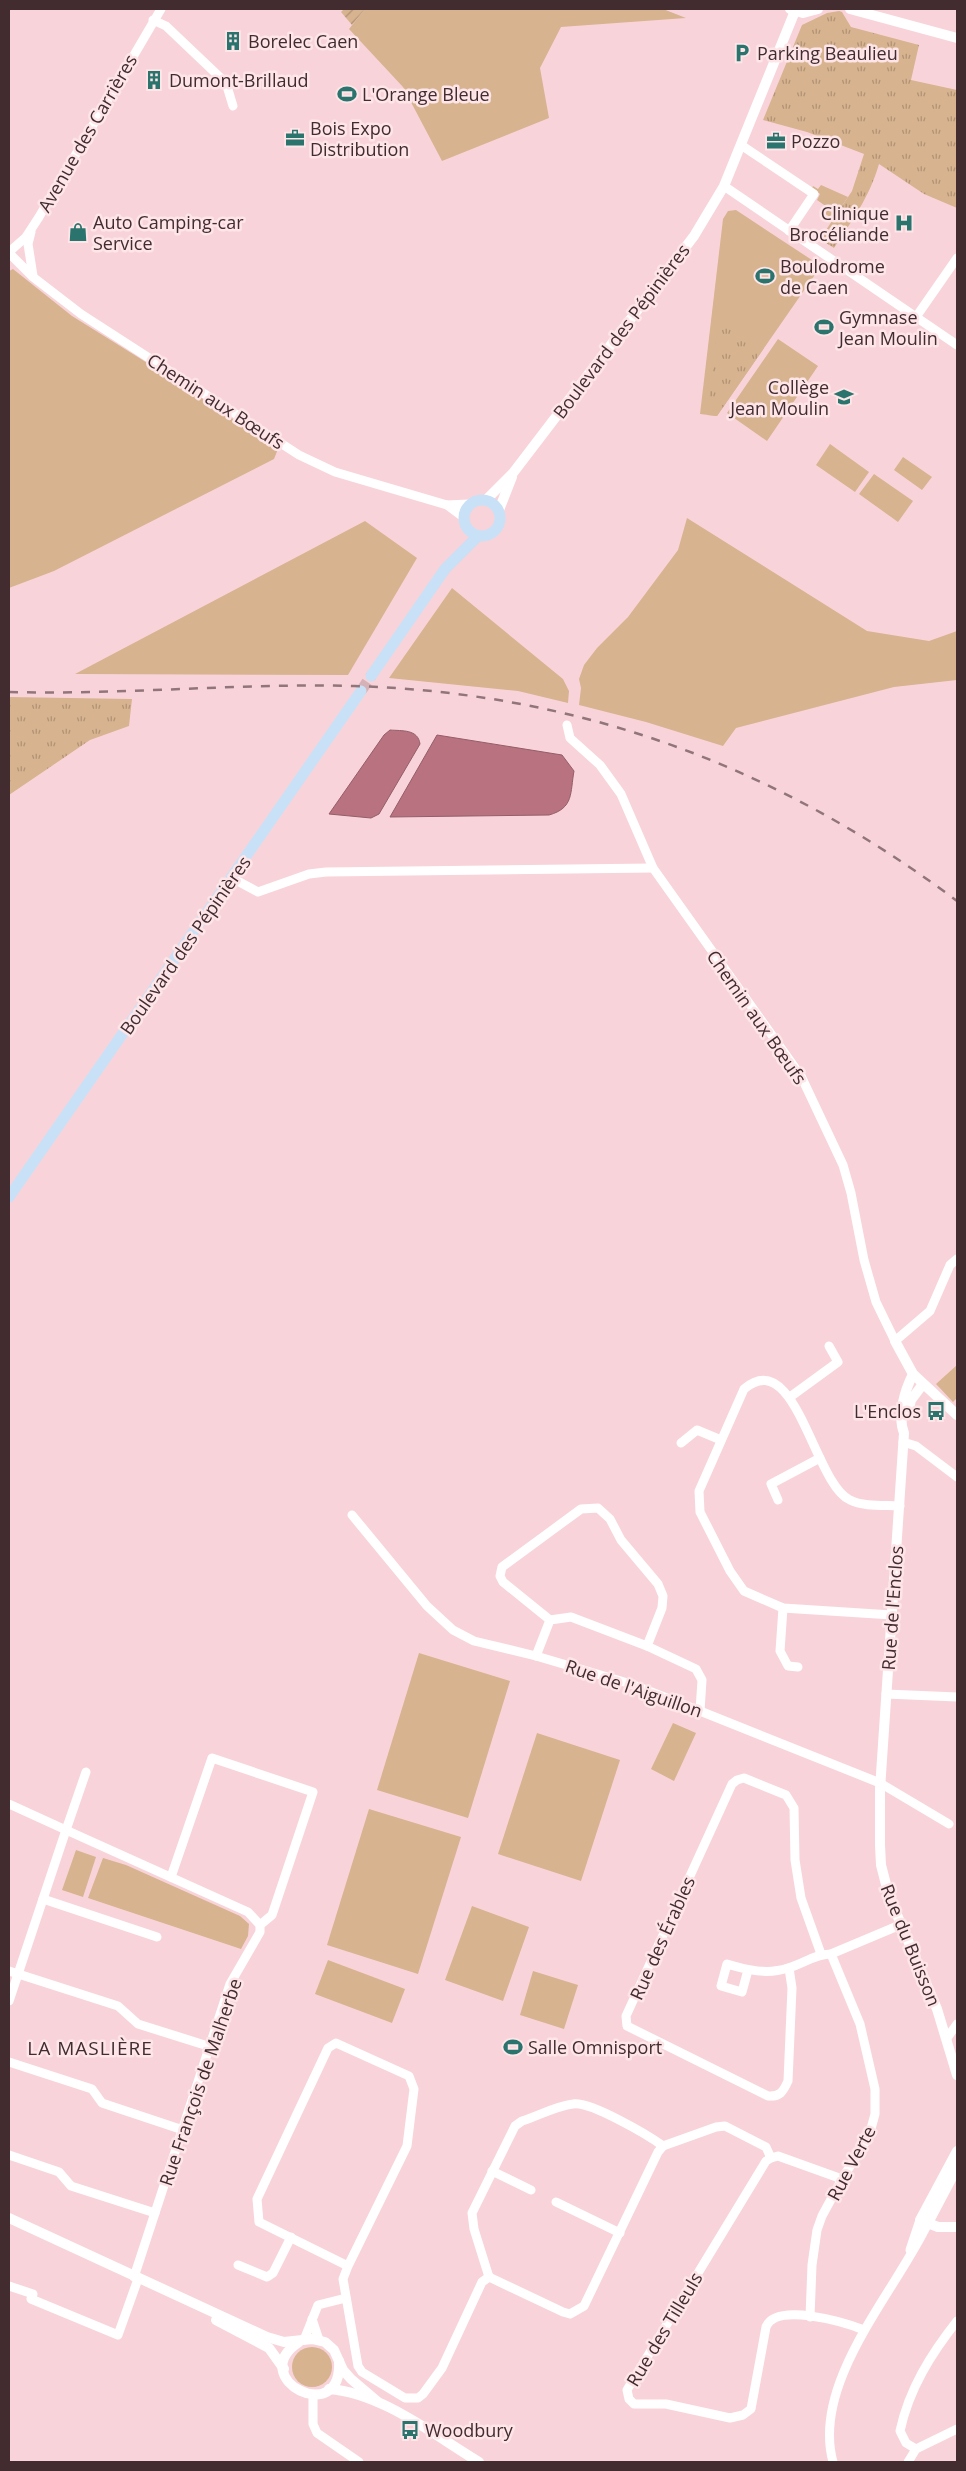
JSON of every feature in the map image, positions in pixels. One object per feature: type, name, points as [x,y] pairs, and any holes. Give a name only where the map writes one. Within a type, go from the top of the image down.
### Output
[{"type":"main road","points":[[372,676],[440,577],[474,534],[464,524],[463,517],[469,504],[478,499],[486,500],[499,510]]},
{"type":"main road","name":"Boulevard des Pépinières","points":[[474,534],[488,535],[497,528],[500,518],[499,510]]},
{"type":"main road","name":"Boulevard des Pépinières","points":[[9,1197],[361,691]]},
{"type":"street","name":"Avenue des Carrières","points":[[9,252],[26,237],[161,9]]},
{"type":"street","points":[[793,10],[810,12],[818,9]]},
{"type":"street","points":[[850,9],[957,38]]},
{"type":"street","points":[[871,9],[957,31]]},
{"type":"street","name":"Boulevard des Pépinières","points":[[486,500],[514,473],[694,236],[724,186],[793,10]]},
{"type":"street","points":[[153,20],[166,26],[226,83],[233,106]]},
{"type":"street","points":[[741,146],[814,194],[789,231]]},
{"type":"street","points":[[724,186],[957,344]]},
{"type":"street","points":[[32,227],[28,244],[33,276]]},
{"type":"street","name":"Chemin aux Bœufs","points":[[9,252],[33,276],[82,314],[298,455],[335,472],[447,505],[469,504]]},
{"type":"street","points":[[916,317],[957,258]]},
{"type":"street","name":"Boulevard des Pépinières","points":[[499,510],[514,473]]},
{"type":"street","name":"Chemin aux Bœufs","points":[[447,505],[463,517]]},
{"type":"street","name":"Chemin aux Bœufs","points":[[567,725],[570,738],[600,765],[621,794],[653,868],[785,1052],[819,1111],[843,1164],[873,1293],[895,1341],[913,1374],[957,1415]]},
{"type":"street","points":[[232,878],[258,892],[309,874],[326,872],[653,868]]},
{"type":"street","points":[[895,1341],[930,1310],[950,1265],[957,1259]]},
{"type":"street","points":[[790,1397],[838,1362],[829,1346]]},
{"type":"street","name":"Rue de l'Enclos","points":[[904,1437],[902,1427],[904,1394],[913,1374]]},
{"type":"street","points":[[892,1615],[783,1608],[744,1591],[730,1571],[700,1512],[699,1491],[744,1389],[751,1383],[759,1380],[776,1383],[790,1397],[836,1487],[849,1500],[867,1504],[900,1506]]},
{"type":"street","name":"Rue de l'Enclos","points":[[880,1783],[904,1437],[911,1400],[924,1386]]},
{"type":"street","points":[[681,1443],[697,1430],[721,1440]]},
{"type":"street","points":[[904,1437],[957,1477]]},
{"type":"street","points":[[778,1500],[771,1484],[820,1458]]},
{"type":"street","points":[[646,1646],[662,1608],[663,1596],[658,1584],[621,1540],[610,1519],[598,1508],[581,1509],[502,1567],[500,1576],[503,1582],[550,1620],[571,1617],[646,1646],[696,1669],[702,1680],[700,1711]]},
{"type":"street","name":"Rue de l'Aiguillon","points":[[352,1515],[427,1606],[452,1630],[474,1641],[536,1656],[631,1684],[880,1783],[949,1824]]},
{"type":"street","points":[[783,1608],[780,1651],[788,1666],[798,1667]]},
{"type":"street","points":[[536,1656],[550,1620]]},
{"type":"street","points":[[886,1694],[957,1697]]},
{"type":"street","name":"Rue François de Malherbe","points":[[9,2286],[33,2294],[31,2299],[118,2335],[230,1984],[260,1932],[260,1925],[272,1915],[313,1792],[212,1758],[171,1877]]},
{"type":"street","points":[[9,2001],[13,1972],[43,1899],[86,1772]]},
{"type":"street","name":"Rue des Érables","points":[[788,1968],[792,1988],[788,2081],[782,2094],[768,2096],[627,2026],[626,2016],[732,1784],[737,1780],[744,1778],[786,1795],[794,1808],[795,1860],[801,1898],[821,1954]]},
{"type":"street","name":"Rue du Buisson","points":[[880,1783],[881,1865],[889,1896],[937,2009],[957,2074]]},
{"type":"street","points":[[9,1804],[248,1912],[260,1925]]},
{"type":"street","points":[[43,1899],[158,1937]]},
{"type":"street","points":[[748,1970],[770,1972],[788,1968],[821,1954],[832,1954],[900,1925]]},
{"type":"street","name":"Rue Verte","points":[[810,2317],[814,2244],[822,2216],[869,2136],[875,2114],[875,2089],[860,2024],[832,1954]]},
{"type":"street","points":[[13,1972],[118,2006],[138,2024],[211,2048]]},
{"type":"street","points":[[947,2038],[957,2024]]},
{"type":"street","points":[[348,2266],[259,2222],[257,2199],[328,2048],[340,2043],[409,2076],[414,2089],[407,2146],[348,2266],[343,2280],[355,2358],[362,2372],[405,2398],[418,2398],[442,2368],[482,2282],[489,2277]]},
{"type":"street","points":[[9,2062],[92,2089],[102,2103],[183,2130]]},
{"type":"street","points":[[663,2146],[648,2135],[588,2106],[574,2103],[522,2121],[514,2126],[472,2213],[471,2219],[489,2277],[563,2312],[570,2314],[584,2306],[658,2152],[663,2146],[716,2127],[726,2126],[766,2147],[771,2158],[778,2156],[842,2179]]},
{"type":"street","points":[[833,2462],[830,2448],[831,2419],[840,2382],[864,2330],[907,2259],[915,2250],[924,2221],[957,2152]]},
{"type":"street","points":[[9,2155],[59,2172],[72,2186],[156,2213]]},
{"type":"street","name":"Rue des Tilleuls","points":[[771,2158],[762,2166],[627,2390],[629,2399],[637,2404],[666,2404],[730,2418],[744,2415],[750,2409],[754,2398],[768,2322],[778,2315],[810,2317],[846,2322],[864,2330]]},
{"type":"street","points":[[924,2221],[957,2168]]},
{"type":"street","points":[[492,2171],[531,2190]]},
{"type":"street","points":[[556,2202],[620,2233]]},
{"type":"street","points":[[9,2218],[199,2307],[217,2313],[276,2340],[319,2340],[330,2346],[351,2379],[378,2402],[479,2462]]},
{"type":"street","points":[[924,2221],[942,2228],[957,2227]]},
{"type":"street","points":[[238,2265],[268,2277],[273,2273],[291,2238]]},
{"type":"street","points":[[346,2298],[318,2305],[302,2341],[286,2356],[285,2376],[293,2388],[306,2394],[313,2394],[328,2389],[354,2393],[378,2402]]},
{"type":"street","points":[[199,2307],[216,2319],[269,2348],[284,2369]]},
{"type":"street","points":[[312,2320],[319,2340]]},
{"type":"street","points":[[916,2449],[906,2443],[902,2437],[900,2431],[903,2415],[926,2365],[957,2321]]},
{"type":"street","points":[[328,2389],[338,2377],[339,2361]]},
{"type":"street","points":[[313,2394],[313,2424],[317,2433],[359,2462]]},
{"type":"street","points":[[908,2462],[916,2449],[957,2429]]},
{"type":"green space","points":[[344,9],[365,9],[352,25],[341,12]]},
{"type":"green space","points":[[365,9],[663,9],[686,18],[561,27],[540,68],[549,118],[442,161],[403,87],[349,29]]},
{"type":"green space","points":[[842,12],[851,27],[919,45],[911,80],[957,90],[957,208],[924,194],[879,164],[865,198],[834,248],[820,239],[852,191],[864,154],[807,132],[763,120],[802,25],[827,13]]},
{"type":"green space","points":[[821,185],[848,197],[833,219],[824,213],[827,207],[817,200],[820,194],[812,188],[813,186],[818,189]]},
{"type":"green space","name":"Boulodrome de Caen","points":[[736,210],[821,266],[717,416],[700,414],[723,219],[728,211]]},
{"type":"green space","points":[[13,269],[72,316],[173,379],[278,449],[274,459],[54,571],[9,588],[9,271]]},
{"type":"green space","points":[[719,317],[764,348],[717,416],[707,415]]},
{"type":"green space","points":[[778,339],[818,366],[767,441],[727,413]]},
{"type":"green space","points":[[830,444],[869,472],[855,492],[816,465]]},
{"type":"green space","points":[[903,457],[932,477],[922,490],[894,470]]},
{"type":"green space","points":[[874,474],[913,501],[898,522],[859,494]]},
{"type":"green space","points":[[687,518],[867,631],[929,641],[957,631],[957,680],[894,687],[736,728],[723,746],[646,722],[579,705],[581,688],[579,679],[584,665],[597,648],[628,617],[678,550]]},
{"type":"green space","points":[[365,521],[417,558],[348,675],[75,674]]},
{"type":"green space","points":[[452,588],[563,679],[569,691],[568,703],[518,691],[389,678]]},
{"type":"green space","points":[[9,697],[132,699],[129,726],[90,740],[9,795]]},
{"type":"green space","points":[[957,1365],[957,1398],[953,1402],[936,1384]]},
{"type":"green space","points":[[419,1653],[510,1681],[468,1818],[377,1790]]},
{"type":"green space","points":[[673,1723],[696,1733],[674,1781],[651,1769]]},
{"type":"green space","points":[[537,1733],[620,1760],[581,1881],[498,1854]]},
{"type":"green space","points":[[369,1809],[461,1837],[418,1974],[327,1945]]},
{"type":"green space","points":[[76,1850],[96,1857],[83,1897],[62,1890]]},
{"type":"green space","points":[[103,1858],[126,1865],[240,1916],[249,1924],[248,1936],[241,1949],[88,1898]]},
{"type":"green space","points":[[472,1906],[529,1927],[503,2001],[445,1980]]},
{"type":"green space","points":[[328,1960],[405,1989],[392,2023],[315,1994]]},
{"type":"green space","points":[[533,1971],[578,1985],[564,2029],[520,2015]]},
{"type":"green space","points":[[316,2347],[323,2350],[329,2356],[332,2367],[331,2375],[323,2384],[316,2387],[308,2387],[301,2384],[293,2375],[292,2363],[295,2356],[304,2348]]},
{"type":"shaded area","points":[[390,730],[413,733],[419,739],[420,744],[379,814],[371,818],[329,814],[384,735]]},
{"type":"shaded area","points":[[437,735],[562,755],[574,771],[571,793],[567,804],[557,812],[549,815],[390,817]]},
{"type":"tunnel","points":[[361,691],[371,676]]},
{"type":"railway","points":[[9,692],[354,686],[437,692],[518,704],[597,722],[673,746],[747,775],[819,811],[889,853],[957,901]]},
{"type":"place","name":"Borelec Caen","points":[[233,41]]},
{"type":"place","name":"Parking Beaulieu","points":[[742,53]]},
{"type":"place","name":"Dumont-Brillaud","points":[[154,80]]},
{"type":"place","name":"L'Orange Bleue","points":[[347,94]]},
{"type":"place","name":"Bois Expo Distribution","points":[[295,138]]},
{"type":"place","name":"Pozzo","points":[[776,141]]},
{"type":"place","name":"Clinique Brocéliande","points":[[904,223]]},
{"type":"place","name":"Auto Camping-car Service","points":[[78,232]]},
{"type":"place","name":"Boulodrome de Caen","points":[[765,276]]},
{"type":"place","name":"Gymnase Jean Moulin","points":[[824,327]]},
{"type":"place","name":"Collège Jean Moulin","points":[[844,397]]},
{"type":"place","name":"L'Enclos","points":[[936,1411]]},
{"type":"place","name":"Salle Omnisport","points":[[513,2047]]},
{"type":"place","name":"Woodbury","points":[[410,2430]]},
{"type":"district","name":"LA MASLIÈRE","points":[[90,2048]]}]
